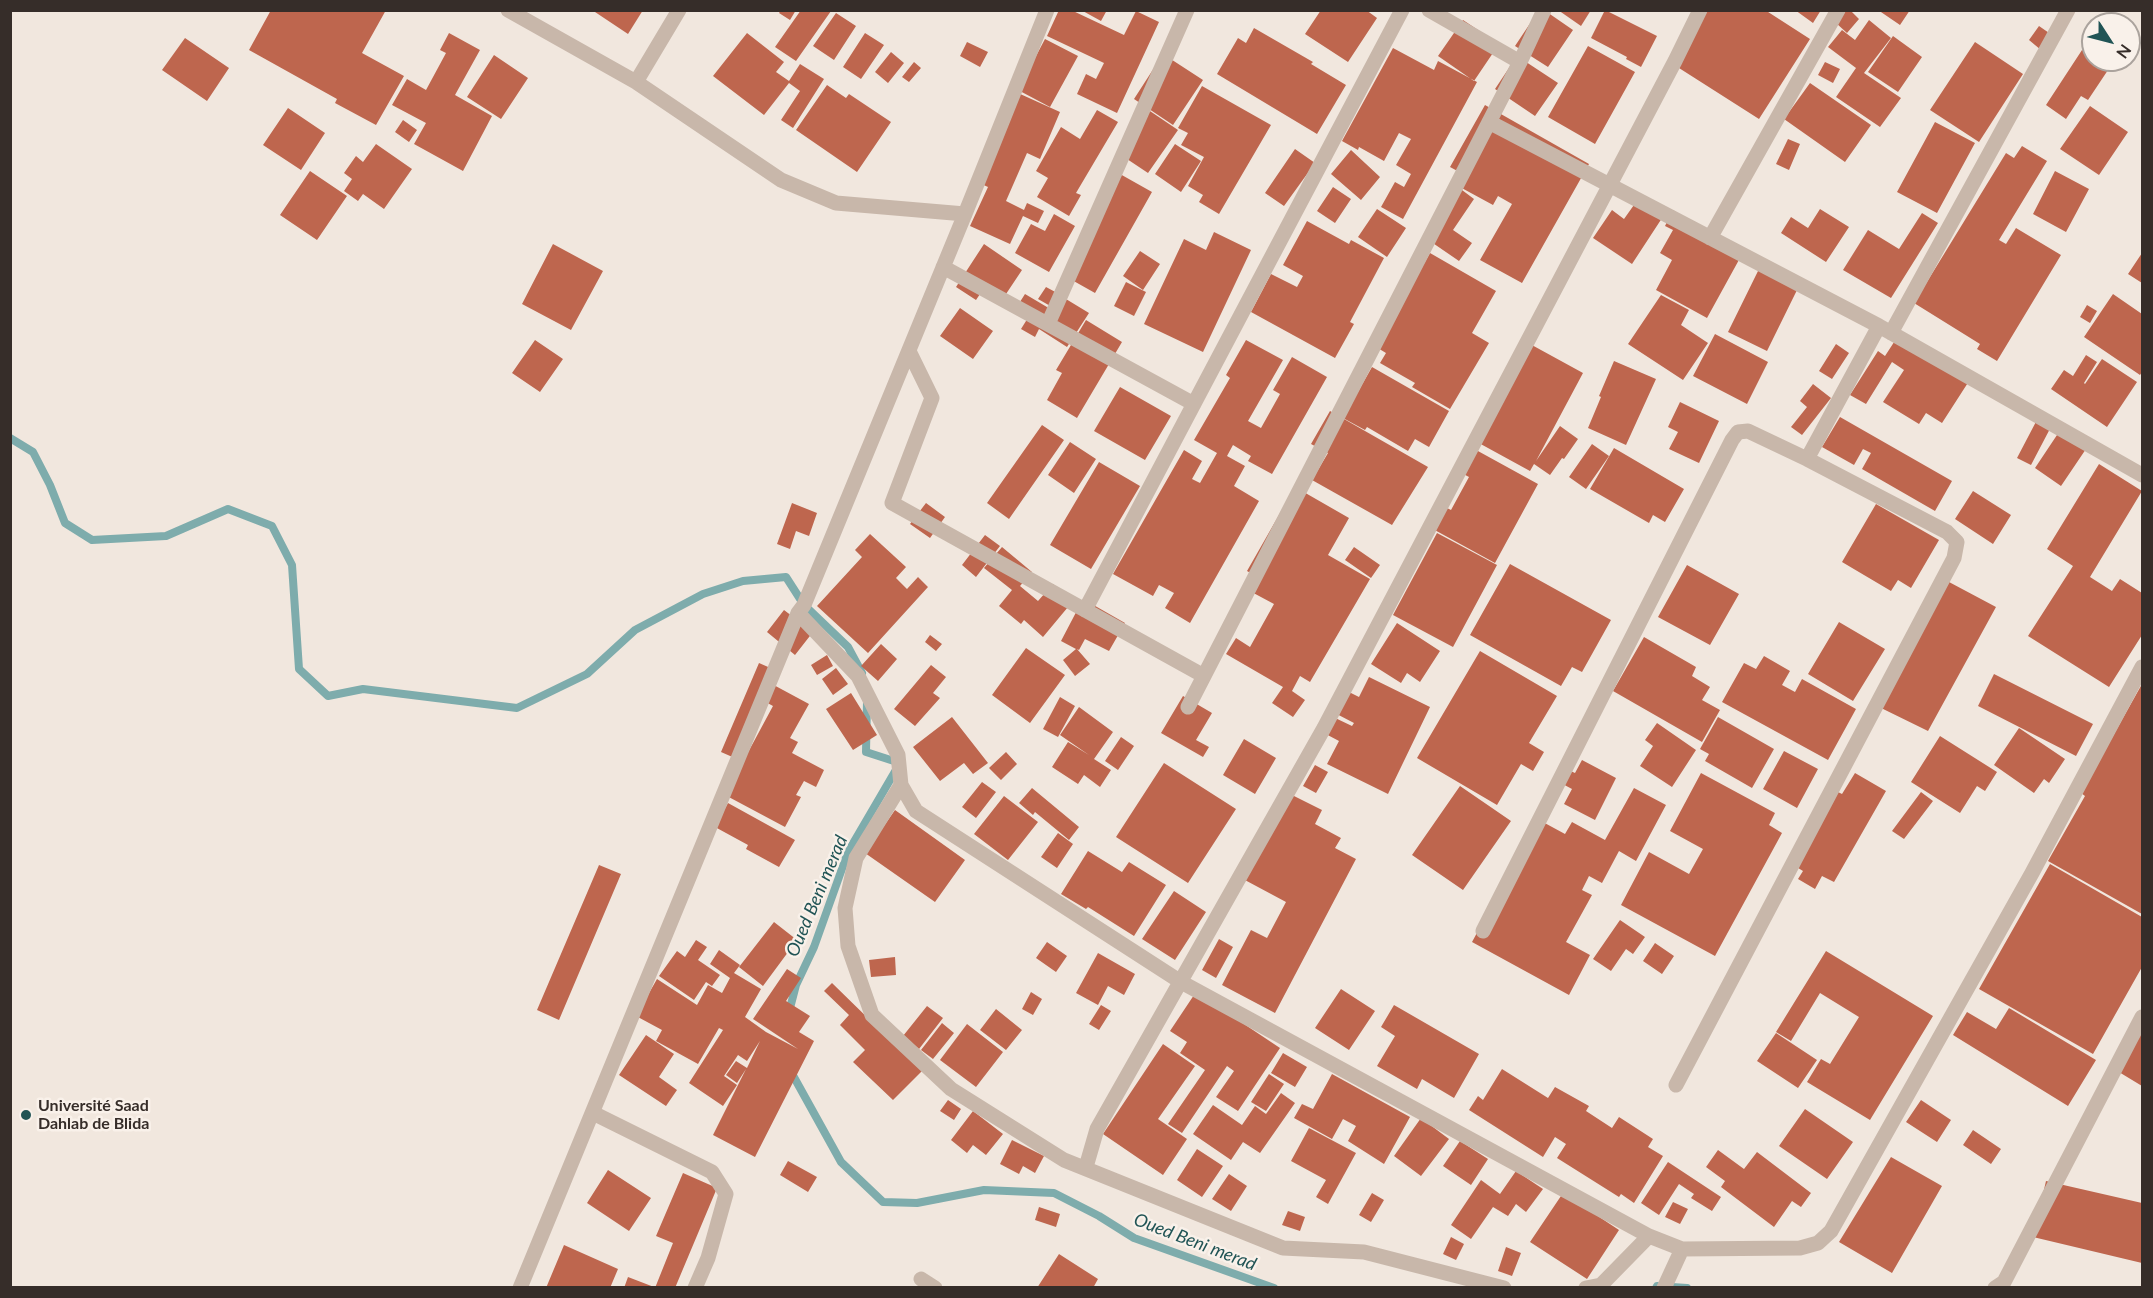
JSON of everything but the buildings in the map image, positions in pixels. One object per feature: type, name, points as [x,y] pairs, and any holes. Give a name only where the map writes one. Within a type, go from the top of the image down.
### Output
[{"type":"street","points":[[508,10],[636,82],[781,180],[836,203],[965,214]]},
{"type":"street","points":[[636,82],[679,10]]},
{"type":"street","points":[[520,1287],[798,613],[804,605],[909,351],[1047,10]]},
{"type":"street","points":[[1047,324],[1187,10]]},
{"type":"street","points":[[1085,610],[1402,10]]},
{"type":"street","points":[[1429,10],[1520,62]]},
{"type":"street","points":[[1188,707],[1520,62],[1544,10]]},
{"type":"street","points":[[1086,1167],[1097,1129],[1324,728],[1700,10]]},
{"type":"street","points":[[1710,238],[1838,10]]},
{"type":"street","points":[[1807,459],[1885,330],[2068,10]]},
{"type":"street","points":[[1489,122],[1885,330],[2141,471]]},
{"type":"street","points":[[943,267],[1194,404]]},
{"type":"street","points":[[909,351],[932,398],[892,503],[1204,676]]},
{"type":"street","points":[[1483,931],[1738,432],[1748,431],[1807,459],[1947,532],[1957,542],[1954,558],[1676,1085]]},
{"type":"street","points":[[798,613],[858,676],[898,755],[901,785],[916,811],[1181,982],[1650,1236],[1682,1249],[1800,1248],[1818,1243],[1831,1231],[2032,873],[2142,667]]},
{"type":"street","points":[[901,785],[856,858],[845,908],[848,946],[872,1015],[951,1089],[1064,1160],[1283,1248],[1364,1252],[1504,1287]]},
{"type":"street","points":[[1995,1287],[2004,1282],[2142,1017]]},
{"type":"street","points":[[593,1113],[712,1172],[726,1194],[708,1258],[695,1287]]},
{"type":"street","points":[[1586,1287],[1601,1285],[1650,1236]]},
{"type":"street","points":[[1664,1287],[1682,1249]]},
{"type":"street","points":[[921,1279],[935,1287]]},
{"type":"waterway","name":"Oued Beni merad","points":[[10,438],[33,452],[50,485],[65,523],[92,540],[166,536],[228,509],[272,526],[292,565],[299,669],[328,696],[363,689],[517,708],[587,674],[635,630],[703,594],[743,581],[786,577],[804,605],[848,647],[862,673]]},
{"type":"waterway","name":"Oued Beni merad","points":[[789,1012],[796,985],[814,947],[848,852],[900,763],[866,752],[867,701]]},
{"type":"waterway","name":"Oued Beni merad","points":[[790,1070],[841,1162],[883,1202],[917,1203],[984,1190],[1054,1193],[1099,1216],[1134,1238],[1274,1288]]},
{"type":"waterway","name":"Oued Beni merad","points":[[1656,1288],[1657,1286],[1687,1288]]},
{"type":"place","name":"Université Saad Dahlab de Blida","points":[[26,1115]]}]
